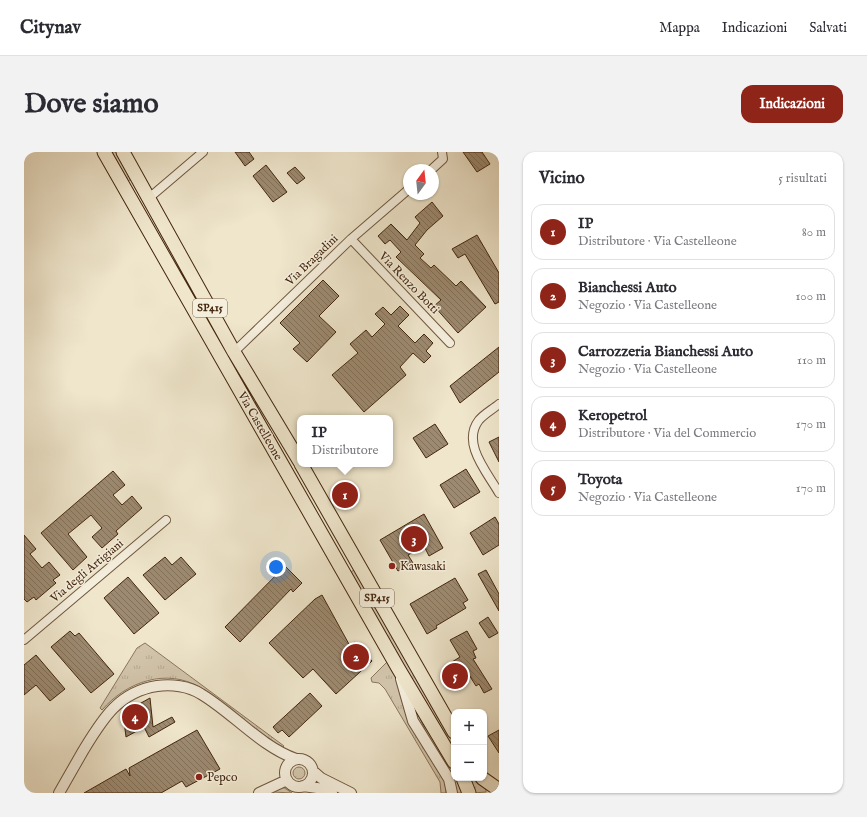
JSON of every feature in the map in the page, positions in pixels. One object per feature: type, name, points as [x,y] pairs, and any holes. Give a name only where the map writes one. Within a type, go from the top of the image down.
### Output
[{"type":"main road","name":"Via Castelleone","points":[[104,152],[398,668],[451,757]]},
{"type":"main road","name":"Via Castelleone","points":[[123,152],[234,352],[297,458]]},
{"type":"main road","name":"Via Castelleone","points":[[302,467],[451,727]]},
{"type":"main road","points":[[464,781],[469,793]]},
{"type":"main road","points":[[486,781],[499,790]]},
{"type":"street","points":[[149,198],[203,152]]},
{"type":"street","points":[[438,164],[443,159],[442,152]]},
{"type":"street","name":"Via Bragadini","points":[[234,352],[351,239],[403,194]]},
{"type":"street","name":"Via Renzo Botti","points":[[351,239],[450,343]]},
{"type":"street","points":[[499,404],[480,419],[473,430],[472,441],[475,451],[499,493]]},
{"type":"street","name":"Via degli Artigiani","points":[[24,640],[166,520]]},
{"type":"street","points":[[398,668],[413,721],[449,778],[452,793]]},
{"type":"street","points":[[59,793],[108,712],[129,695],[150,687],[174,685],[200,693],[267,743],[296,759],[308,762],[313,771],[321,778],[351,793]]},
{"type":"street","points":[[267,743],[294,786],[324,789],[332,793]]},
{"type":"street","points":[[259,793],[286,774],[296,759]]},
{"type":"street","points":[[303,786],[311,780],[313,771]]},
{"type":"green space","points":[[112,152],[118,152],[133,178],[128,181]]},
{"type":"green space","points":[[354,570],[451,738],[451,748],[351,572]]},
{"type":"green space","points":[[145,643],[284,746],[282,748],[201,688],[188,682],[175,679],[161,678],[135,685],[112,700],[102,710],[100,708],[137,648]]},
{"type":"green space","points":[[389,660],[445,781],[446,793],[441,793],[440,782],[385,689],[379,683],[372,682],[371,678]]},
{"type":"green space","points":[[416,710],[419,710],[451,766],[451,781],[458,781],[462,793],[454,793]]},
{"type":"green space","points":[[297,767],[301,767],[305,773],[301,779],[297,779],[293,775],[293,771]]},
{"type":"green space","points":[[469,781],[478,781],[486,790],[486,792],[473,793]]},
{"type":"green space","points":[[283,787],[292,793],[273,792]]},
{"type":"building","points":[[235,152],[249,152],[254,159],[245,166]]},
{"type":"building","points":[[463,152],[482,152],[490,164],[477,172]]},
{"type":"building","points":[[266,165],[287,192],[273,202],[253,176]]},
{"type":"building","points":[[295,167],[305,178],[297,184],[287,173]]},
{"type":"building","points":[[432,202],[443,216],[427,230],[415,245],[424,254],[420,258],[431,268],[434,265],[456,286],[461,281],[486,307],[458,333],[434,306],[441,300],[396,257],[401,252],[390,240],[385,244],[378,236],[391,224],[407,240],[420,223],[415,217]]},
{"type":"building","points":[[477,235],[499,273],[499,302],[495,304],[465,254],[458,258],[452,249]]},
{"type":"building","points":[[323,280],[339,296],[319,316],[336,332],[307,362],[293,349],[300,343],[280,323]]},
{"type":"building","points":[[400,306],[409,315],[398,326],[415,343],[424,334],[433,343],[426,351],[431,356],[424,363],[413,353],[400,367],[406,375],[364,412],[332,375],[358,353],[350,344],[366,330],[372,337],[385,324],[375,314],[383,307],[391,315]]},
{"type":"building","points":[[499,347],[499,372],[460,403],[450,386]]},
{"type":"building","points":[[435,424],[448,444],[426,458],[413,438]]},
{"type":"building","points":[[499,437],[499,462],[489,442]]},
{"type":"building","points":[[466,469],[480,492],[454,508],[440,485]]},
{"type":"building","points":[[113,471],[125,485],[113,495],[122,505],[132,496],[142,508],[116,531],[118,534],[102,548],[92,537],[102,528],[91,515],[68,534],[87,557],[73,570],[41,533]]},
{"type":"building","points":[[353,489],[358,496],[340,507],[336,500]]},
{"type":"building","points":[[424,514],[443,548],[429,556],[424,546],[408,555],[413,563],[398,571],[380,540]]},
{"type":"building","points":[[495,517],[499,524],[499,545],[483,555],[470,533]]},
{"type":"building","points":[[24,535],[36,549],[30,554],[42,568],[49,562],[60,575],[53,580],[56,583],[36,600],[34,597],[27,602],[24,599]]},
{"type":"building","points":[[165,557],[172,565],[181,557],[196,574],[165,600],[143,575]]},
{"type":"building","points":[[285,566],[302,583],[293,592],[291,589],[240,642],[225,627]]},
{"type":"building","points":[[486,570],[499,594],[499,611],[478,574]]},
{"type":"building","points":[[128,577],[159,613],[134,634],[104,598]]},
{"type":"building","points":[[455,578],[468,600],[463,603],[466,608],[436,626],[437,628],[427,634],[410,604]]},
{"type":"building","points":[[322,595],[350,646],[355,642],[372,661],[336,694],[313,669],[303,678],[269,643],[315,599]]},
{"type":"building","points":[[488,617],[498,633],[489,638],[479,623]]},
{"type":"building","points":[[70,631],[75,636],[79,633],[114,674],[91,693],[51,647]]},
{"type":"building","points":[[467,631],[477,649],[473,651],[476,658],[473,659],[492,689],[484,693],[479,684],[476,686],[466,670],[453,678],[447,665],[460,657],[450,640]]},
{"type":"building","points":[[36,655],[65,689],[50,701],[36,685],[24,695],[24,665]]},
{"type":"building","points":[[310,693],[322,706],[289,737],[282,730],[278,733],[273,727]]},
{"type":"building","points":[[150,698],[153,727],[172,717],[175,722],[149,737],[144,727],[126,737],[123,713]]},
{"type":"building","points":[[197,730],[220,769],[186,787],[182,781],[161,793],[84,793],[126,769],[130,776],[129,768]]},
{"type":"building","points":[[499,730],[499,753],[488,736]]},
{"type":"place","name":"IP","points":[[345,495]]},
{"type":"place","name":"Carrozzeria Bianchessi Auto","points":[[414,539]]},
{"type":"place","name":"Kawasaki","points":[[392,566]]},
{"type":"place","name":"Bianchessi Auto","points":[[356,657]]},
{"type":"place","name":"Toyota","points":[[455,676]]},
{"type":"place","name":"Keropetrol","points":[[135,717]]},
{"type":"place","name":"Pepco","points":[[199,777]]}]
